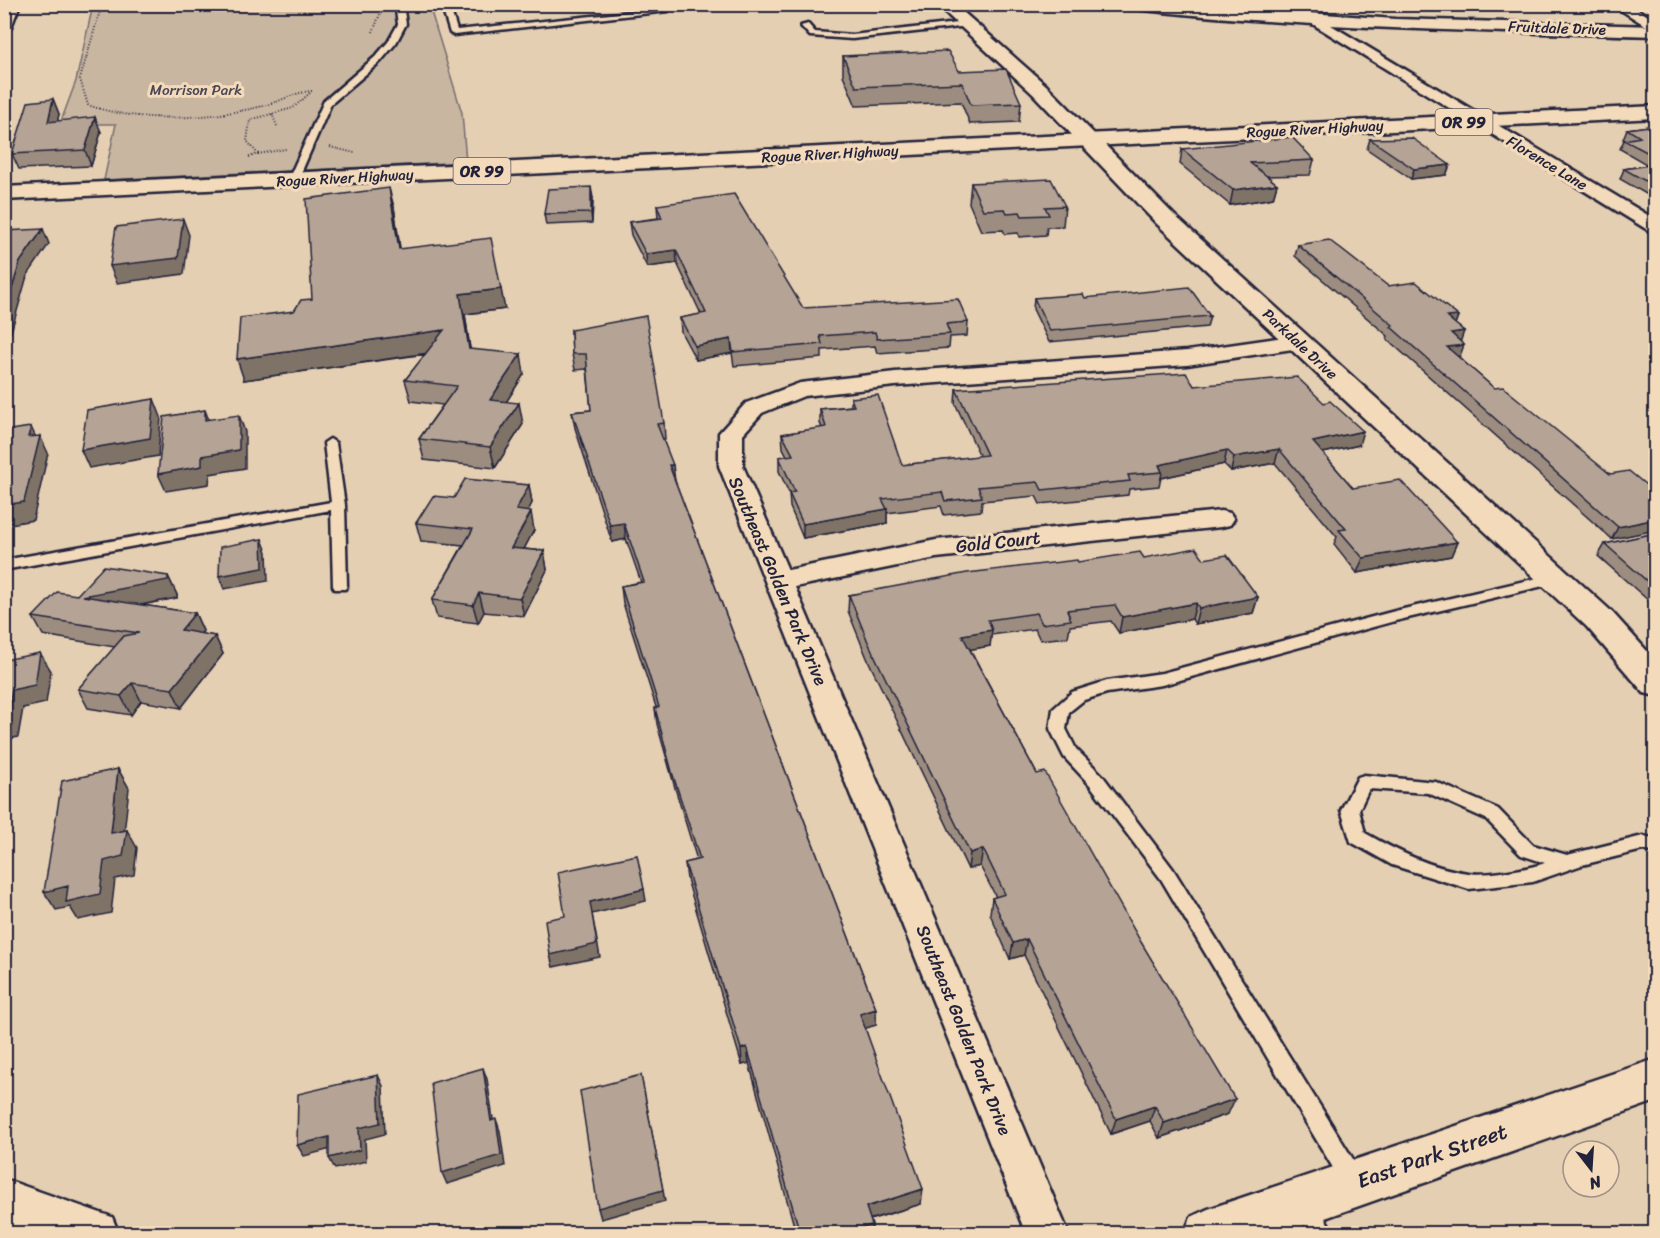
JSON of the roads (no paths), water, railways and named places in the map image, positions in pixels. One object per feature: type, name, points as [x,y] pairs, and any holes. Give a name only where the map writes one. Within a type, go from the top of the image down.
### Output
[{"type":"main road","name":"Parkdale Drive","points":[[944,4],[1092,141],[1165,219],[1599,619],[1650,670]]},
{"type":"main road","name":"Fruitdale Drive","points":[[1135,4],[1232,15],[1316,20],[1656,29]]},
{"type":"main road","points":[[1396,4],[1415,24]]},
{"type":"main road","name":"Rogue River Highway","points":[[4,194],[1656,112]]},
{"type":"main road","name":"East Park Street","points":[[1208,1233],[1313,1216],[1355,1182],[1656,1080]]},
{"type":"main road","points":[[4,1203],[95,1233]]},
{"type":"street","points":[[4,27],[13,4]]},
{"type":"street","points":[[1618,4],[1656,29]]},
{"type":"street","name":"Florence Lane","points":[[1316,20],[1656,229]]},
{"type":"street","name":"Southeast Golden Park Drive","points":[[1048,1233],[731,466],[731,433],[754,408],[800,390],[895,379],[1187,358],[1298,342]]},
{"type":"street","name":"Gold Court","points":[[779,581],[936,549],[1221,519]]},
{"type":"lane","points":[[293,180],[327,103],[378,59],[392,43],[402,24],[399,4]]},
{"type":"lane","points":[[445,4],[454,33],[664,11],[660,4]]},
{"type":"lane","points":[[805,26],[813,34],[852,37],[966,24]]},
{"type":"lane","points":[[330,443],[338,505],[340,586]]},
{"type":"lane","points":[[4,565],[338,505]]},
{"type":"lane","points":[[1355,1182],[1167,874],[1096,780],[1070,753],[1058,729],[1061,709],[1078,696],[1107,687],[1162,679],[1395,616],[1555,579]]},
{"type":"lane","points":[[1568,863],[1527,850],[1492,813],[1430,786],[1364,782],[1350,810],[1357,837],[1398,860],[1469,881],[1533,875],[1643,843],[1656,846]]},
{"type":"park label","name":"Morrison Park","points":[[196,90]]}]
